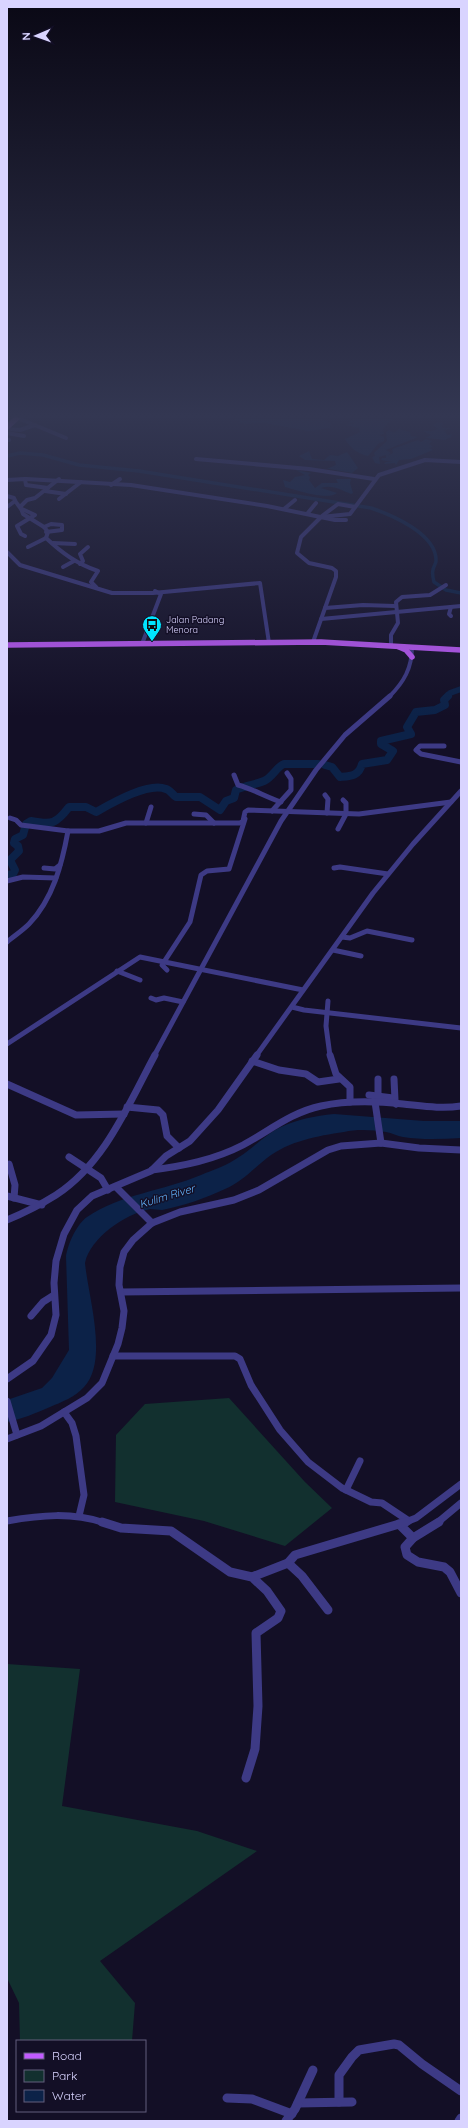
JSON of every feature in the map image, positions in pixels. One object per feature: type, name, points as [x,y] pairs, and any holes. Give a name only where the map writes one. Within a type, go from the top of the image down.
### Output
[{"type":"main road","points":[[7,645],[313,642],[461,650]]},
{"type":"main road","points":[[391,646],[406,650],[412,657]]},
{"type":"street","points":[[25,536],[21,534],[17,526],[29,518]]},
{"type":"street","points":[[28,547],[46,538],[48,532],[46,532],[44,527],[30,518]]},
{"type":"street","points":[[313,642],[336,577],[336,571],[332,568],[309,563],[296,551],[301,537],[320,518]]},
{"type":"street","points":[[327,518],[346,520]]},
{"type":"street","points":[[44,527],[56,523],[60,524],[62,527],[58,531],[46,532]]},
{"type":"street","points":[[46,538],[63,554],[74,561],[98,571],[91,582],[92,585],[112,592],[157,591]]},
{"type":"street","points":[[53,544],[75,544]]},
{"type":"street","points":[[80,564],[83,561],[80,554],[88,547]]},
{"type":"street","points":[[7,552],[8,557],[20,565],[112,593],[260,583],[269,643]]},
{"type":"street","points":[[63,567],[74,561]]},
{"type":"street","points":[[395,606],[402,597],[430,595],[446,586]]},
{"type":"street","points":[[142,644],[160,594],[157,591]]},
{"type":"street","points":[[325,608],[363,604],[395,606]]},
{"type":"street","points":[[391,646],[391,634],[398,623],[395,606]]},
{"type":"street","points":[[321,619],[461,606]]},
{"type":"street","points":[[451,607],[449,614],[451,616]]},
{"type":"street","points":[[7,1220],[42,1205],[68,1187],[98,1157],[124,1114],[273,833],[286,812],[345,736],[387,699],[404,681],[412,657],[412,647]]},
{"type":"street","points":[[412,657],[415,653],[428,648]]},
{"type":"street","points":[[444,746],[420,746],[416,750],[421,754],[461,762]]},
{"type":"street","points":[[272,812],[281,802],[292,785],[292,780],[287,773]]},
{"type":"street","points":[[234,775],[237,783],[240,785],[256,790],[266,797],[281,802]]},
{"type":"street","points":[[9,1376],[18,1374],[46,1347],[54,1329],[57,1314],[54,1295],[54,1278],[58,1254],[68,1227],[77,1210],[86,1200],[108,1190],[118,1189],[152,1170],[166,1156],[196,1136],[218,1110],[388,874],[451,802],[459,797],[461,791]]},
{"type":"street","points":[[325,795],[328,799],[327,813]]},
{"type":"street","points":[[338,829],[346,814],[346,803],[343,800]]},
{"type":"street","points":[[248,810],[346,814],[451,802]]},
{"type":"street","points":[[146,823],[151,807]]},
{"type":"street","points":[[10,818],[16,820],[21,825],[34,828],[68,831],[99,830],[120,824],[240,823],[243,821],[245,812],[248,810]]},
{"type":"street","points":[[167,970],[162,965],[163,960],[190,922],[202,873],[227,870],[232,864],[248,810]]},
{"type":"street","points":[[194,814],[206,815],[214,823]]},
{"type":"street","points":[[7,942],[28,925],[37,915],[56,878],[68,831]]},
{"type":"street","points":[[44,868],[55,869],[60,865]]},
{"type":"street","points":[[334,868],[340,867],[388,874]]},
{"type":"street","points":[[7,881],[22,878],[56,878]]},
{"type":"street","points":[[342,937],[350,938],[367,931],[412,940]]},
{"type":"street","points":[[333,950],[361,956]]},
{"type":"street","points":[[7,1044],[140,957],[163,960],[200,970],[304,990]]},
{"type":"street","points":[[117,971],[140,980]]},
{"type":"street","points":[[152,998],[156,1000],[164,998],[183,1002]]},
{"type":"street","points":[[328,1001],[325,1012],[335,1072],[339,1079],[350,1087],[350,1102]]},
{"type":"street","points":[[292,1007],[461,1028]]},
{"type":"street","points":[[252,1061],[279,1070],[306,1074],[318,1082],[339,1079]]},
{"type":"street","points":[[378,1079],[378,1095]]},
{"type":"street","points":[[394,1080],[396,1102]]},
{"type":"street","points":[[7,1084],[76,1115],[95,1116],[124,1114]]},
{"type":"street","points":[[368,1095],[378,1095],[396,1102],[430,1108],[461,1106]]},
{"type":"street","points":[[152,1170],[199,1162],[222,1154],[242,1145],[295,1114],[319,1106],[350,1102],[375,1105],[396,1102]]},
{"type":"street","points":[[375,1105],[381,1141]]},
{"type":"street","points":[[127,1107],[158,1110],[163,1115],[167,1136],[179,1148]]},
{"type":"street","points":[[7,1439],[41,1426],[87,1398],[102,1383],[122,1328],[124,1311],[121,1292],[120,1267],[124,1252],[151,1221],[180,1212],[234,1200],[259,1190],[278,1181],[328,1150],[355,1144],[381,1141],[418,1148],[461,1150]]},
{"type":"street","points":[[69,1157],[88,1168],[101,1178],[108,1190]]},
{"type":"street","points":[[9,1164],[15,1179],[14,1198]]},
{"type":"street","points":[[118,1189],[151,1221]]},
{"type":"street","points":[[7,1196],[42,1205]]},
{"type":"street","points":[[121,1292],[461,1288]]},
{"type":"street","points":[[31,1316],[43,1302],[54,1295]]},
{"type":"street","points":[[113,1356],[235,1356],[240,1359],[251,1386],[280,1430],[308,1462],[346,1490],[371,1502],[382,1503],[395,1510],[409,1521]]},
{"type":"street","points":[[7,1401],[16,1427],[17,1435]]},
{"type":"street","points":[[64,1412],[72,1423],[76,1436],[84,1495],[79,1516]]},
{"type":"street","points":[[346,1490],[360,1461]]},
{"type":"street","points":[[252,1577],[288,1563],[295,1555],[416,1518],[461,1484]]},
{"type":"street","points":[[461,1503],[445,1515],[426,1533],[414,1538],[405,1547],[407,1554],[418,1562],[444,1566],[450,1572],[461,1593]]},
{"type":"street","points":[[7,1521],[42,1515],[79,1516],[122,1528],[171,1531],[230,1572],[252,1577],[267,1591],[281,1612],[278,1618],[256,1633],[257,1720],[255,1749],[246,1778]]},
{"type":"street","points":[[399,1524],[414,1538]]},
{"type":"street","points":[[288,1563],[302,1576],[328,1610]]},
{"type":"street","points":[[339,2102],[339,2075],[352,2057],[359,2050],[394,2044],[399,2045],[422,2064],[461,2091]]},
{"type":"street","points":[[228,2098],[252,2099],[289,2117],[298,2103],[305,2084],[313,2070]]},
{"type":"street","points":[[298,2103],[352,2102]]},
{"type":"street","points":[[458,2121],[461,2118]]},
{"type":"green space","points":[[229,1398],[305,1482],[332,1508],[285,1546],[204,1521],[115,1502],[116,1435],[145,1404]]},
{"type":"green space","points":[[7,1664],[80,1669],[62,1806],[197,1831],[257,1851],[100,1961],[135,2003],[132,2040],[20,2040],[19,2003],[7,1978]]},
{"type":"water","name":"Kulim River","points":[[334,1114],[424,1121],[461,1121],[461,1138],[417,1139],[401,1137],[386,1132],[365,1130],[324,1135],[304,1140],[276,1152],[237,1183],[218,1192],[178,1206],[162,1210],[150,1209],[140,1212],[110,1228],[94,1245],[88,1254],[85,1263],[93,1310],[96,1345],[95,1361],[91,1376],[84,1387],[77,1394],[68,1399],[29,1416],[7,1422],[7,1400],[42,1388],[52,1378],[69,1350],[66,1256],[73,1235],[83,1220],[100,1209],[114,1203],[187,1180],[225,1165],[235,1160],[270,1133],[287,1124],[307,1118]]},
{"type":"waterway","points":[[396,518],[412,527],[429,542],[434,551],[436,561],[433,568],[434,582],[446,590],[461,593]]},
{"type":"waterway","points":[[447,697],[450,693],[461,689]]},
{"type":"waterway","points":[[325,765],[332,767],[340,777],[354,775],[359,771],[362,764],[387,760],[393,751],[381,744],[381,741],[411,734],[407,727],[416,712],[435,710],[445,705],[444,700],[447,697]]},
{"type":"waterway","points":[[7,875],[13,874],[15,870],[10,860],[19,851],[18,846],[14,843],[15,839],[23,835],[26,824],[31,821],[44,823],[53,822],[61,817],[69,807],[86,807],[96,812],[130,794],[150,788],[158,788],[170,791],[176,797],[200,797],[220,810],[226,801],[234,798],[236,790],[264,781],[281,765],[318,764]]},
{"type":"place","name":"Jalan Padang Menora","points":[[152,642]]}]
